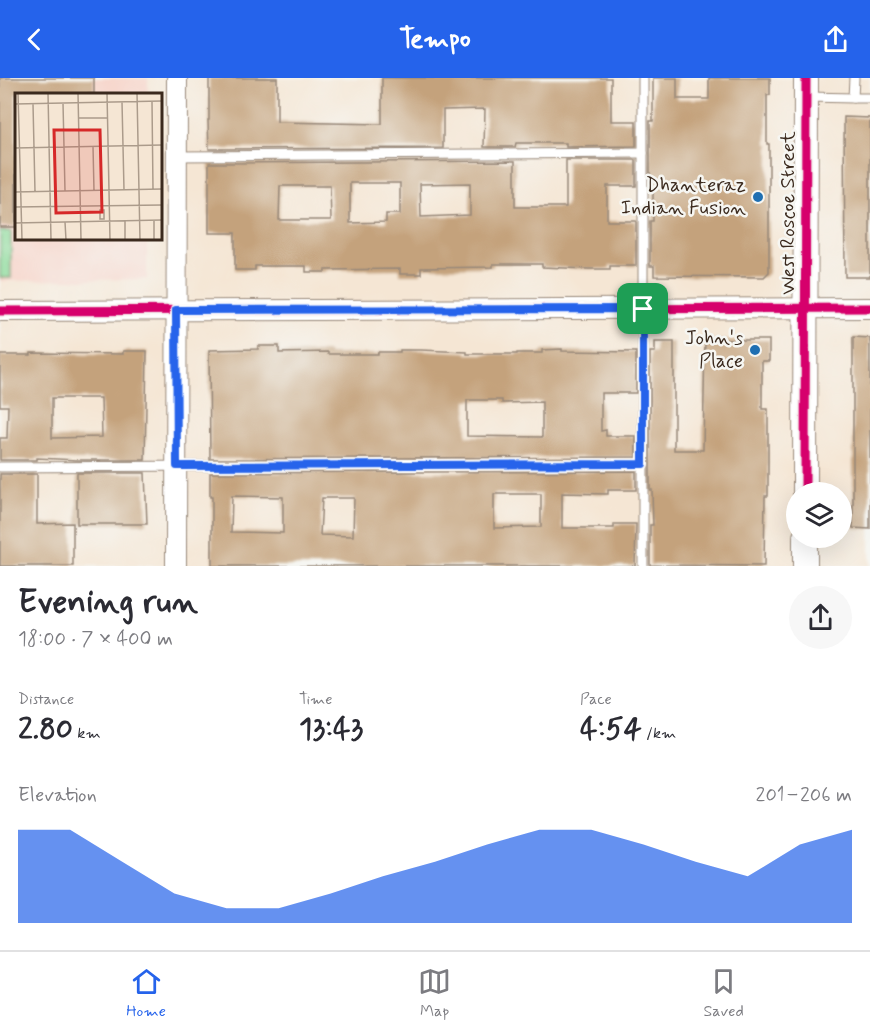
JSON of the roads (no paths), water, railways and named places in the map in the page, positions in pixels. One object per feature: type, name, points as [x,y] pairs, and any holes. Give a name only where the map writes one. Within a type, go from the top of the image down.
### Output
[{"type":"street","points":[[176,566],[177,78]]},
{"type":"street","name":"West Roscoe Street","points":[[806,87],[806,482]]},
{"type":"street","points":[[0,311],[870,308]]},
{"type":"street","points":[[805,548],[805,566]]},
{"type":"lane","points":[[643,78],[643,566]]},
{"type":"lane","points":[[853,98],[854,78]]},
{"type":"lane","points":[[806,87],[853,98],[870,98]]},
{"type":"lane","points":[[177,156],[643,153]]},
{"type":"lane","points":[[0,467],[643,464]]},
{"type":"place","name":"Dhanteraz Indian Fusion","points":[[758,197]]},
{"type":"place","name":"John's Place","points":[[755,350]]}]
